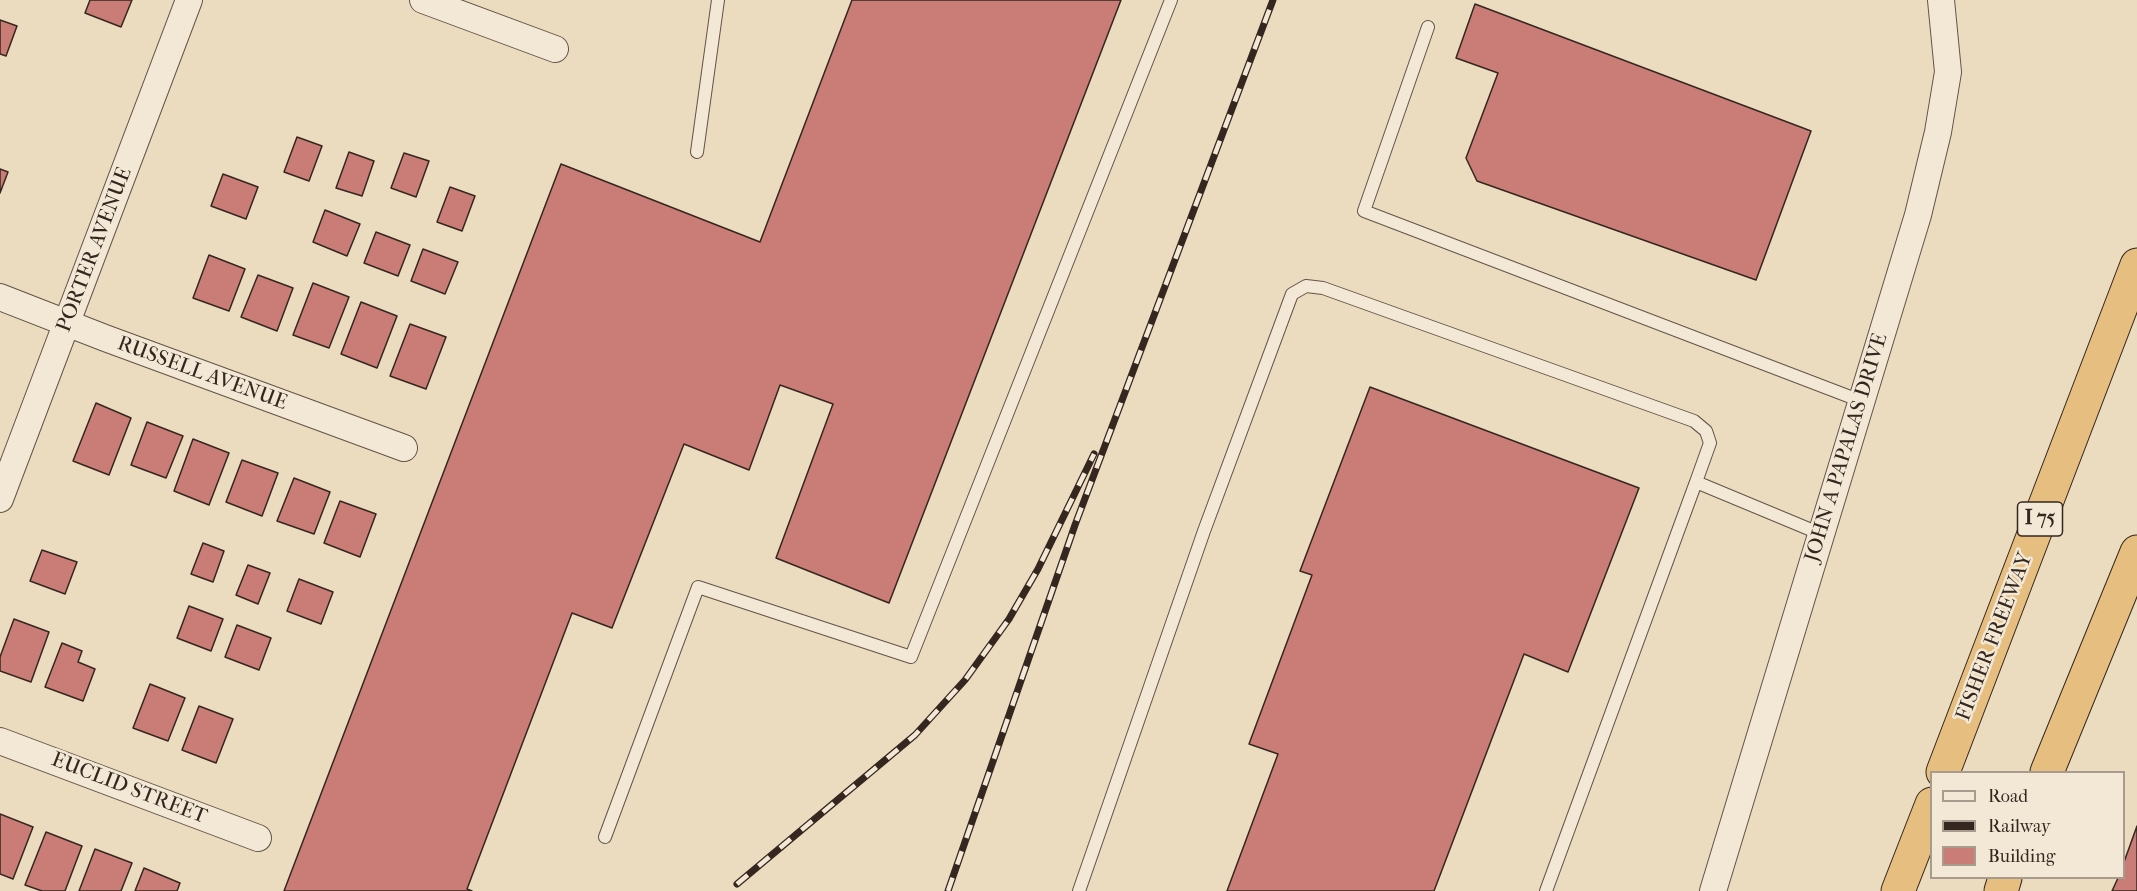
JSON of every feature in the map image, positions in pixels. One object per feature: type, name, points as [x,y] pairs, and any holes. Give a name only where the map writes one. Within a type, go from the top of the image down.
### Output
[{"type":"highway","name":"FISHER FREEWAY","points":[[1943,771],[2137,266]]},
{"type":"highway","points":[[2048,771],[2137,552]]},
{"type":"highway","points":[[1898,891],[1930,809]]},
{"type":"street","name":"PORTER AVENUE","points":[[0,499],[189,0]]},
{"type":"street","points":[[423,0],[555,49]]},
{"type":"street","name":"JOHN A PAPALAS DRIVE","points":[[1713,891],[1918,215],[1938,132],[1948,72],[1941,0]]},
{"type":"street","name":"RUSSELL AVENUE","points":[[0,297],[404,448]]},
{"type":"street","name":"EUCLID STREET","points":[[0,741],[258,838]]},
{"type":"lane","points":[[697,152],[718,0]]},
{"type":"lane","points":[[605,837],[698,587],[911,657],[1171,0]]},
{"type":"lane","points":[[1428,27],[1364,211],[1861,401]]},
{"type":"lane","points":[[1079,891],[1204,531],[1292,294],[1306,286],[1323,288],[1695,421],[1706,431],[1710,443],[1546,891]]},
{"type":"lane","points":[[1696,482],[1821,534]]},
{"type":"building","points":[[90,0],[132,0],[121,27],[85,13]]},
{"type":"building","points":[[852,0],[1121,0],[889,603],[776,558],[833,404],[780,385],[749,470],[684,444],[612,628],[572,613],[467,889],[472,891],[284,891],[561,164],[760,242]]},
{"type":"building","points":[[1475,4],[1811,131],[1756,280],[1477,181],[1466,158],[1498,73],[1456,58]]},
{"type":"building","points":[[0,20],[17,26],[6,56],[0,54]]},
{"type":"building","points":[[297,137],[322,146],[309,181],[284,172]]},
{"type":"building","points":[[349,152],[374,161],[362,196],[336,188]]},
{"type":"building","points":[[404,153],[429,161],[416,197],[391,188]]},
{"type":"building","points":[[0,169],[8,172],[0,193]]},
{"type":"building","points":[[223,174],[258,187],[246,219],[211,206]]},
{"type":"building","points":[[450,187],[475,196],[462,231],[437,222]]},
{"type":"building","points":[[325,210],[360,224],[347,256],[313,242]]},
{"type":"building","points":[[376,232],[410,245],[398,276],[364,263]]},
{"type":"building","points":[[423,249],[458,262],[445,294],[411,281]]},
{"type":"building","points":[[209,255],[245,269],[229,311],[193,298]]},
{"type":"building","points":[[258,275],[293,288],[277,331],[241,317]]},
{"type":"building","points":[[313,283],[349,297],[329,348],[293,335]]},
{"type":"building","points":[[361,302],[397,316],[377,368],[341,354]]},
{"type":"building","points":[[410,324],[446,337],[426,389],[390,376]]},
{"type":"building","points":[[1370,387],[1639,488],[1568,672],[1524,654],[1434,891],[1227,891],[1278,754],[1249,744],[1312,575],[1300,571]]},
{"type":"building","points":[[96,403],[131,418],[109,475],[73,461]]},
{"type":"building","points":[[147,422],[183,436],[166,478],[131,465]]},
{"type":"building","points":[[193,439],[229,453],[209,505],[174,491]]},
{"type":"building","points":[[242,460],[278,473],[262,516],[226,502]]},
{"type":"building","points":[[294,478],[330,492],[314,534],[277,521]]},
{"type":"building","points":[[340,501],[376,514],[360,557],[324,543]]},
{"type":"building","points":[[203,543],[224,551],[213,582],[191,574]]},
{"type":"building","points":[[42,550],[77,562],[65,594],[30,581]]},
{"type":"building","points":[[248,565],[270,573],[258,604],[236,595]]},
{"type":"building","points":[[299,579],[333,592],[321,624],[287,611]]},
{"type":"building","points":[[189,606],[223,619],[211,651],[177,638]]},
{"type":"building","points":[[14,619],[49,632],[31,682],[0,671],[0,657]]},
{"type":"building","points":[[237,625],[271,638],[259,670],[225,657]]},
{"type":"building","points":[[62,643],[82,651],[78,662],[95,669],[83,701],[45,687]]},
{"type":"building","points":[[150,684],[185,698],[168,741],[133,728]]},
{"type":"building","points":[[199,706],[233,719],[216,763],[182,750]]},
{"type":"building","points":[[0,814],[33,827],[13,879],[0,874]]},
{"type":"building","points":[[2137,826],[2137,891],[2112,891],[2118,879],[2125,879],[2125,859]]},
{"type":"building","points":[[46,832],[82,846],[65,891],[42,891],[25,885]]},
{"type":"building","points":[[95,849],[132,863],[121,891],[79,891]]},
{"type":"building","points":[[144,868],[180,883],[177,891],[135,891]]},
{"type":"railway","points":[[948,891],[1075,525],[1273,0]]},
{"type":"railway","points":[[737,884],[915,735],[965,680],[1009,619],[1038,569],[1094,454]]}]
